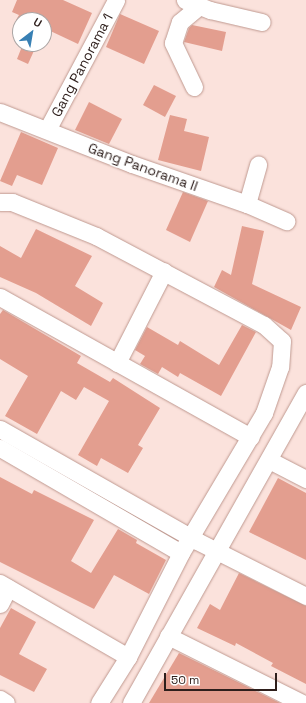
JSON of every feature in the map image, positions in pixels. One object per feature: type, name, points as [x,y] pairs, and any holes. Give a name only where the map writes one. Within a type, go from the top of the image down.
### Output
[{"type":"street","name":"Gang Panorama 1","points":[[47,130],[116,0]]},
{"type":"street","points":[[194,87],[173,43],[180,22],[192,3],[262,22]]},
{"type":"street","name":"Gang Panorama II","points":[[0,112],[132,164],[248,204],[286,222]]},
{"type":"street","points":[[248,204],[258,165]]},
{"type":"street","points":[[0,202],[12,202],[57,219],[164,271],[264,325],[282,341],[280,367],[273,393],[250,437],[204,544],[168,636],[131,703]]},
{"type":"street","points":[[117,363],[164,271]]},
{"type":"street","points":[[0,297],[250,437]]},
{"type":"street","points":[[99,703],[128,657],[181,553],[204,544],[269,460],[306,393]]},
{"type":"street","points":[[0,429],[204,544],[306,596]]},
{"type":"street","points":[[0,448],[181,553]]},
{"type":"street","points":[[269,460],[306,479]]},
{"type":"street","points":[[0,604],[4,586],[128,657]]},
{"type":"street","points":[[168,636],[302,703]]},
{"type":"street","points":[[0,699],[6,703]]},
{"type":"building","points":[[17,0],[63,0],[92,13],[78,44],[52,32],[52,12],[12,12]]},
{"type":"building","points":[[120,14],[159,31],[144,64],[106,47]]},
{"type":"building","points":[[192,25],[226,32],[222,51],[184,42],[189,28]]},
{"type":"building","points":[[20,52],[33,52],[28,64],[17,59]]},
{"type":"building","points":[[154,85],[176,96],[165,117],[143,105]]},
{"type":"building","points":[[89,102],[122,119],[109,144],[75,130]]},
{"type":"building","points":[[170,115],[187,119],[184,131],[209,137],[201,171],[158,160]]},
{"type":"building","points":[[21,132],[58,148],[42,185],[17,175],[12,186],[0,181]]},
{"type":"building","points":[[183,192],[208,201],[190,242],[166,230]]},
{"type":"building","points":[[242,226],[264,231],[252,284],[301,307],[291,330],[214,287],[222,270],[231,275]]},
{"type":"building","points":[[36,229],[92,256],[75,286],[103,303],[91,326],[36,293],[0,277],[0,246],[21,258]]},
{"type":"building","points":[[3,310],[81,356],[77,363],[110,382],[113,378],[160,408],[138,445],[143,448],[128,473],[101,458],[97,466],[78,455],[109,401],[84,387],[76,400],[61,391],[37,434],[5,416],[28,376],[0,359],[0,314]]},
{"type":"building","points":[[242,325],[256,332],[221,396],[180,373],[178,377],[162,367],[158,374],[140,364],[145,356],[135,350],[147,327],[178,345],[180,341],[219,365]]},
{"type":"building","points":[[0,477],[32,494],[34,490],[94,520],[71,561],[91,573],[118,529],[137,540],[136,543],[166,560],[149,594],[114,575],[94,609],[0,562]]},
{"type":"building","points":[[278,478],[306,493],[306,560],[249,532]]},
{"type":"building","points":[[239,573],[306,606],[306,684],[271,666],[273,663],[236,643],[235,646],[197,628],[210,604],[220,610]]},
{"type":"building","points":[[11,608],[36,622],[19,654],[47,669],[34,692],[0,675],[0,628]]},
{"type":"building","points":[[179,653],[280,703],[149,703]]}]
